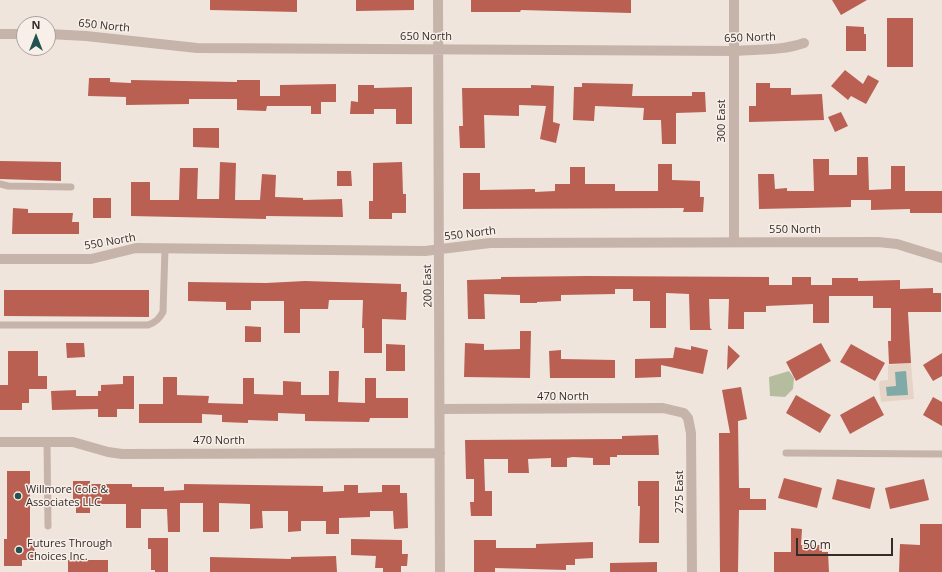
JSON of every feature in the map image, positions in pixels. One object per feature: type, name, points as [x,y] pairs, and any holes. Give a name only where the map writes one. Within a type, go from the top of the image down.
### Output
[{"type":"street","name":"200 East","points":[[438,0],[440,572]]},
{"type":"street","name":"300 East","points":[[734,0],[734,242]]},
{"type":"street","points":[[0,34],[16,34]]},
{"type":"street","name":"650 North","points":[[56,34],[86,36],[197,48],[734,51],[776,50],[790,48],[804,43]]},
{"type":"street","name":"550 North","points":[[0,259],[91,259],[129,248],[439,250],[490,243],[734,242],[888,242],[942,258]]},
{"type":"street","name":"470 North","points":[[440,409],[663,408],[684,413]]},
{"type":"street","name":"275 East","points":[[684,413],[688,418],[691,433],[692,572]]},
{"type":"street","name":"470 North","points":[[0,442],[73,442],[108,452],[122,454],[440,452]]},
{"type":"lane","points":[[0,184],[8,186],[71,187]]},
{"type":"lane","points":[[0,325],[148,325],[154,323],[160,319],[164,312],[165,249]]},
{"type":"lane","points":[[47,442],[48,526]]},
{"type":"lane","points":[[786,453],[942,454]]},
{"type":"green space","points":[[789,371],[794,378],[793,389],[785,397],[770,396],[769,377]]},
{"type":"shaded area","points":[[911,363],[914,399],[881,402],[879,384],[880,381],[888,380],[888,365]]},
{"type":"water","points":[[906,371],[908,395],[887,396],[886,387],[896,386],[895,372]]},
{"type":"building","points":[[210,0],[297,0],[297,12],[210,10]]},
{"type":"building","points":[[356,0],[414,0],[414,10],[356,11]]},
{"type":"building","points":[[471,0],[631,0],[631,13],[521,10],[520,12],[471,12]]},
{"type":"building","points":[[832,0],[867,0],[841,15]]},
{"type":"building","points":[[887,18],[913,18],[913,67],[887,67]]},
{"type":"building","points":[[846,26],[864,27],[864,34],[866,34],[866,51],[846,51]]},
{"type":"building","points":[[845,70],[863,84],[868,75],[879,81],[866,104],[851,96],[848,100],[831,86]]},
{"type":"building","points":[[89,78],[110,78],[110,82],[131,83],[131,80],[237,82],[237,80],[260,80],[260,96],[280,96],[280,85],[336,84],[336,102],[321,102],[321,114],[311,114],[311,106],[267,106],[266,111],[237,110],[237,99],[189,99],[189,104],[126,105],[126,97],[88,96]]},
{"type":"building","points":[[582,83],[633,84],[632,96],[692,96],[692,92],[705,92],[706,112],[676,113],[676,144],[662,144],[661,120],[643,120],[644,108],[595,106],[594,121],[573,120],[574,87],[582,87]]},
{"type":"building","points":[[756,83],[770,83],[770,88],[791,88],[791,95],[822,94],[824,120],[749,122],[749,106],[756,106]]},
{"type":"building","points":[[358,85],[374,85],[374,88],[412,87],[412,124],[396,124],[396,109],[374,109],[374,114],[350,114],[351,101],[358,102]]},
{"type":"building","points":[[531,85],[554,86],[553,122],[560,124],[556,143],[540,139],[546,106],[519,105],[519,116],[484,115],[485,148],[460,148],[459,126],[463,126],[462,88],[531,88]]},
{"type":"building","points":[[841,112],[848,126],[835,132],[828,117]]},
{"type":"building","points":[[193,128],[219,128],[219,148],[193,147]]},
{"type":"building","points":[[857,157],[868,157],[869,190],[891,189],[891,166],[905,166],[905,191],[942,191],[942,213],[910,213],[910,209],[871,210],[871,200],[851,200],[851,207],[759,209],[758,174],[774,174],[775,189],[787,188],[787,191],[814,191],[813,159],[829,159],[829,175],[857,175]]},
{"type":"building","points":[[0,161],[61,162],[61,181],[0,179]]},
{"type":"building","points":[[220,162],[236,163],[235,200],[260,200],[262,174],[276,175],[275,197],[303,198],[303,200],[342,199],[343,217],[266,216],[266,219],[131,216],[131,182],[150,182],[150,200],[179,200],[180,168],[198,168],[197,199],[219,199]]},
{"type":"building","points":[[402,162],[403,194],[406,194],[406,213],[392,213],[392,219],[369,219],[369,201],[373,201],[373,163]]},
{"type":"building","points":[[658,164],[672,164],[672,180],[700,181],[700,197],[704,197],[703,212],[683,212],[684,208],[463,209],[463,173],[480,173],[480,190],[535,189],[535,192],[555,191],[555,184],[570,184],[570,167],[585,167],[585,184],[615,184],[615,191],[658,191]]},
{"type":"building","points":[[337,171],[351,171],[352,186],[337,186]]},
{"type":"building","points":[[93,198],[111,198],[111,218],[93,218]]},
{"type":"building","points":[[13,208],[28,209],[28,213],[73,213],[72,222],[79,222],[79,234],[12,234]]},
{"type":"building","points":[[501,277],[769,277],[769,285],[792,285],[792,277],[811,277],[811,285],[832,285],[832,278],[858,278],[858,281],[900,280],[900,289],[933,288],[933,293],[941,293],[941,312],[908,312],[911,363],[889,364],[888,341],[891,341],[891,308],[873,308],[873,296],[829,296],[829,323],[813,323],[813,304],[766,306],[766,312],[744,312],[744,329],[728,329],[729,299],[709,299],[710,328],[712,330],[690,330],[689,294],[666,293],[666,328],[650,328],[650,301],[633,301],[633,289],[615,289],[615,294],[561,295],[561,301],[537,303],[520,303],[520,295],[484,294],[485,319],[468,319],[467,280],[501,279]]},
{"type":"building","points":[[305,281],[401,284],[401,292],[407,292],[406,320],[382,319],[382,353],[364,353],[364,328],[362,328],[363,300],[329,300],[328,309],[300,309],[300,333],[284,333],[284,301],[251,301],[251,310],[226,310],[226,302],[188,301],[188,282],[266,283]]},
{"type":"building","points":[[4,290],[149,290],[149,317],[4,316]]},
{"type":"building","points":[[245,326],[261,327],[261,342],[245,342]]},
{"type":"building","points":[[520,331],[531,331],[530,378],[464,377],[465,343],[484,344],[484,350],[520,349]]},
{"type":"building","points":[[66,343],[84,343],[85,357],[67,358]]},
{"type":"building","points":[[821,343],[831,361],[796,381],[786,362]]},
{"type":"building","points":[[386,344],[405,345],[405,371],[386,371]]},
{"type":"building","points":[[851,344],[885,363],[875,381],[840,362]]},
{"type":"building","points":[[728,345],[740,356],[727,370]]},
{"type":"building","points":[[691,346],[708,350],[703,374],[661,365],[661,377],[635,378],[635,359],[673,358],[675,347],[691,350]]},
{"type":"building","points":[[561,350],[561,359],[615,360],[615,378],[550,378],[549,351]]},
{"type":"building","points":[[8,351],[38,351],[38,376],[47,376],[47,389],[29,389],[29,403],[22,403],[22,410],[0,410],[0,385],[8,385]]},
{"type":"building","points":[[942,353],[942,376],[933,381],[923,365]]},
{"type":"building","points":[[329,371],[339,371],[338,402],[365,403],[365,378],[376,378],[376,398],[408,398],[408,418],[370,418],[369,422],[305,421],[305,414],[278,413],[278,421],[248,420],[248,423],[222,422],[222,415],[202,414],[202,423],[139,423],[139,404],[163,404],[163,377],[177,377],[177,395],[209,396],[208,403],[243,404],[243,378],[254,378],[254,394],[283,395],[283,381],[301,382],[301,395],[329,395]]},
{"type":"building","points":[[123,376],[134,376],[134,409],[117,409],[117,417],[98,417],[98,409],[52,410],[51,391],[76,390],[76,396],[98,396],[98,391],[101,391],[101,385],[123,384]]},
{"type":"building","points":[[741,387],[747,419],[738,421],[739,488],[750,488],[750,499],[766,499],[766,510],[739,510],[738,572],[720,572],[719,433],[730,433],[722,390]]},
{"type":"building","points":[[796,395],[831,415],[820,433],[786,413]]},
{"type":"building","points":[[874,396],[884,415],[850,434],[840,415]]},
{"type":"building","points":[[933,397],[942,402],[942,426],[923,415]]},
{"type":"building","points":[[658,435],[659,455],[617,455],[617,457],[610,457],[610,465],[593,465],[593,458],[573,457],[567,458],[567,467],[551,467],[551,458],[528,459],[529,473],[508,473],[508,459],[484,459],[485,491],[492,491],[492,516],[471,516],[470,502],[474,502],[474,479],[466,479],[465,440],[622,439],[622,436]]},
{"type":"building","points":[[7,471],[30,471],[30,539],[34,539],[35,560],[22,560],[22,566],[4,566],[4,539],[7,539]]},
{"type":"building","points":[[784,478],[822,488],[817,508],[778,498]]},
{"type":"building","points":[[837,479],[875,488],[870,509],[832,499]]},
{"type":"building","points":[[924,479],[929,500],[890,509],[885,488]]},
{"type":"building","points":[[73,481],[90,481],[90,484],[132,484],[132,487],[164,487],[164,491],[184,490],[184,484],[323,486],[323,492],[344,491],[344,485],[358,485],[358,493],[382,492],[382,485],[400,485],[400,493],[407,493],[408,528],[394,529],[393,511],[370,511],[370,517],[339,518],[339,534],[326,534],[326,521],[301,521],[301,531],[288,532],[288,511],[262,511],[263,528],[250,529],[250,504],[219,503],[219,532],[203,532],[203,503],[180,503],[180,532],[168,532],[167,509],[141,509],[141,528],[126,528],[126,504],[98,504],[98,507],[90,507],[90,513],[76,513],[76,507],[73,507]]},
{"type":"building","points":[[638,481],[659,481],[659,543],[639,543],[640,506],[638,506]]},
{"type":"building","points":[[920,524],[942,524],[942,572],[899,572],[900,544],[920,545]]},
{"type":"building","points":[[791,528],[802,529],[801,545],[822,545],[822,552],[828,552],[829,572],[774,572],[774,552],[791,552]]},
{"type":"building","points":[[148,538],[168,538],[168,572],[155,572],[155,570],[151,570],[151,549],[148,549]]},
{"type":"building","points":[[351,539],[402,540],[402,554],[408,554],[407,566],[401,566],[401,572],[383,572],[383,568],[375,568],[376,556],[351,555]]},
{"type":"building","points":[[474,540],[496,540],[496,548],[536,548],[536,544],[593,542],[593,558],[575,559],[575,565],[566,565],[566,570],[495,568],[495,572],[474,572]]},
{"type":"building","points":[[336,556],[337,572],[210,572],[210,557],[291,559],[291,557]]},
{"type":"building","points":[[68,560],[108,560],[108,572],[68,572]]},
{"type":"building","points":[[657,562],[657,572],[610,572],[610,563]]},
{"type":"place","name":"Willmore Cole & Associates LLC","points":[[18,496]]},
{"type":"place","name":"Futures Through Choices Inc.","points":[[19,550]]}]
